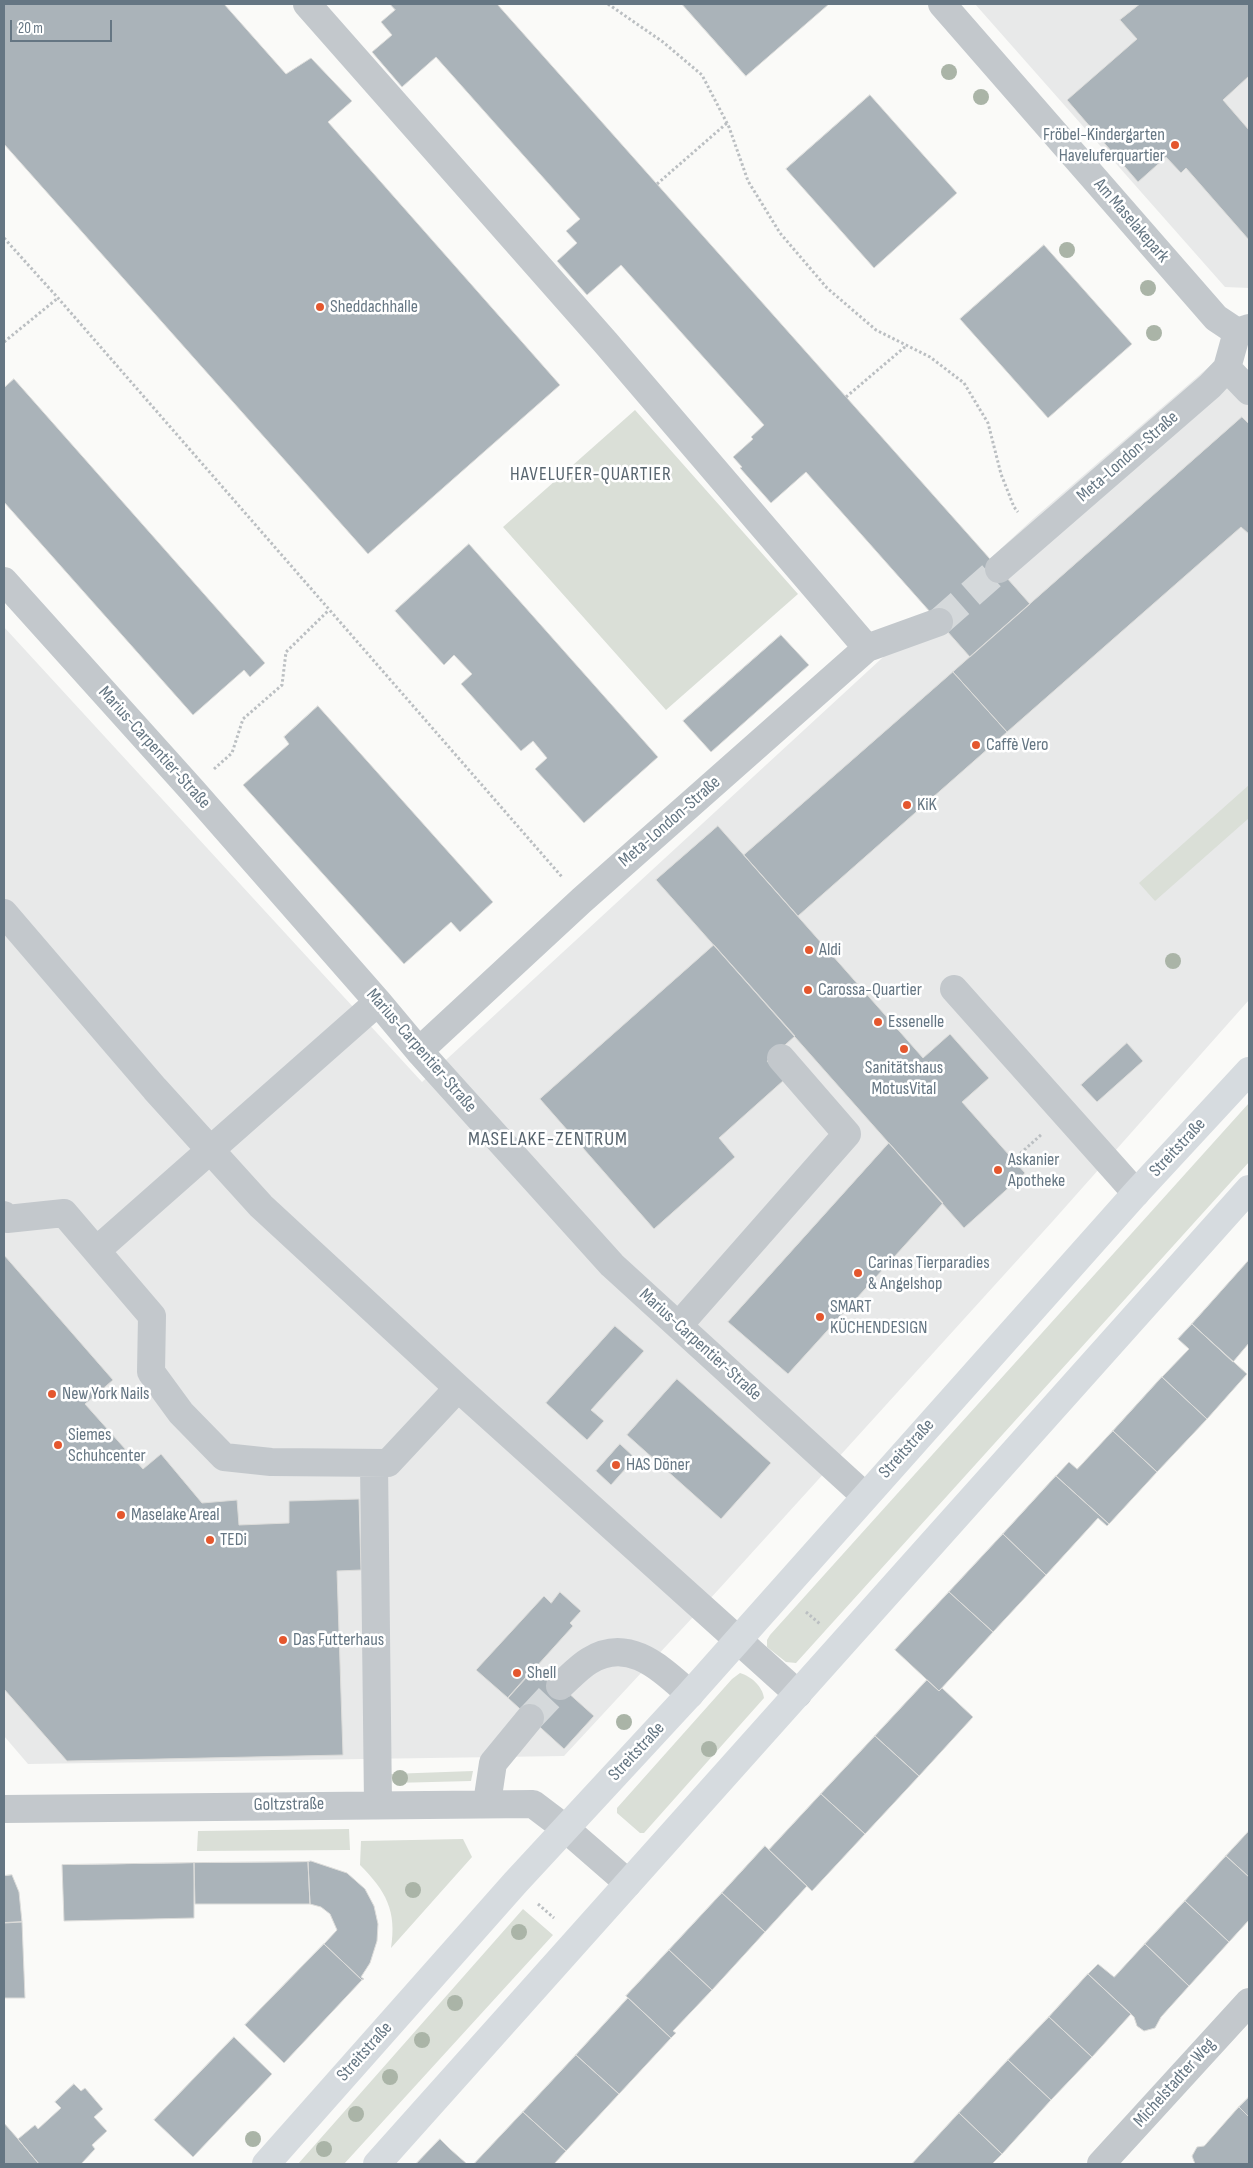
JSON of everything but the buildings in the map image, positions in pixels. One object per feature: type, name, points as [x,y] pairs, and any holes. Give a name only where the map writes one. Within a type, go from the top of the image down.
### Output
[{"type":"main road","name":"Streitstraße","points":[[266,2164],[511,1888],[690,1694],[1136,1193],[1249,1071]]},
{"type":"main road","points":[[377,2164],[1249,1189]]},
{"type":"street","points":[[306,4],[606,343],[867,648]]},
{"type":"street","name":"Am Maselakepark","points":[[942,4],[1216,318],[1243,330]]},
{"type":"street","name":"Meta-London-Straße","points":[[999,569],[1210,386],[1227,368],[1243,330]]},
{"type":"street","points":[[1227,368],[1249,391]]},
{"type":"street","name":"Marius-Carpentier-Straße","points":[[4,581],[192,790],[419,1051],[612,1265],[865,1496]]},
{"type":"street","name":"Meta-London-Straße","points":[[419,1051],[582,900],[867,648],[939,622]]},
{"type":"street","points":[[4,913],[156,1089],[261,1206],[458,1388],[798,1694]]},
{"type":"street","points":[[954,989],[1136,1193]]},
{"type":"street","points":[[97,1250],[378,1002]]},
{"type":"street","points":[[679,1325],[847,1134],[781,1058]]},
{"type":"street","points":[[4,1215],[7,1219],[64,1212],[152,1316],[151,1372],[181,1412],[224,1457],[271,1462],[388,1463],[458,1388]]},
{"type":"street","points":[[374,1463],[378,1804]]},
{"type":"street","points":[[560,1686],[588,1661],[608,1651],[633,1654],[657,1667],[690,1694]]},
{"type":"street","points":[[487,1803],[493,1763],[530,1718]]},
{"type":"street","name":"Goltzstraße","points":[[4,1809],[533,1804],[566,1829]]},
{"type":"street","points":[[566,1829],[628,1883]]},
{"type":"street","name":"Michelstadter Weg","points":[[1101,2164],[1249,2002]]},
{"type":"path","points":[[608,4],[663,42],[702,75],[727,123],[748,181],[780,233],[827,288],[876,330],[930,357],[964,383],[988,423],[1001,474],[1014,507],[1038,535]]},
{"type":"path","points":[[657,184],[727,123]]},
{"type":"path","points":[[4,238],[582,900]]},
{"type":"path","points":[[4,342],[58,298]]},
{"type":"path","points":[[846,397],[906,346]]},
{"type":"path","points":[[192,790],[232,753],[244,719],[282,685],[286,652],[329,610]]},
{"type":"path","points":[[1013,1160],[1039,1137]]},
{"type":"path","points":[[805,1611],[826,1630]]},
{"type":"path","points":[[532,1899],[554,1918]]},
{"type":"shaded area","name":"Fröbel-Kindergarten Haveluferquartier","points":[[975,4],[1249,4],[1249,288],[1225,287]]},
{"type":"shaded area","points":[[1211,365],[1249,399],[1249,1000],[1052,1222],[719,1589],[564,1756],[28,1764],[4,1736],[4,627],[422,1082],[1034,518]]},
{"type":"shaded area","points":[[635,410],[798,594],[666,710],[503,527]]},
{"type":"shaded area","points":[[1249,785],[1249,818],[1155,901],[1139,883]]},
{"type":"shaded area","points":[[1249,1103],[1249,1162],[796,1663],[786,1662],[767,1647],[767,1640],[770,1635]]},
{"type":"shaded area","points":[[740,1673],[756,1682],[764,1698],[644,1833],[640,1833],[617,1813],[617,1808],[732,1679]]},
{"type":"shaded area","points":[[473,1771],[471,1781],[393,1783],[390,1774]]},
{"type":"shaded area","points":[[349,1829],[350,1850],[197,1851],[198,1831]]},
{"type":"shaded area","points":[[463,1839],[472,1857],[391,1948],[391,1912],[383,1893],[360,1865],[361,1841]]},
{"type":"shaded area","points":[[523,1909],[553,1935],[344,2164],[298,2164]]},
{"type":"tunnel","points":[[939,622],[999,569]]},
{"type":"tunnel","points":[[530,1718],[560,1686]]},
{"type":"place","name":"Fröbel-Kindergarten Haveluferquartier","points":[[1175,145]]},
{"type":"place","name":"Sheddachhalle","points":[[320,307]]},
{"type":"place","name":"Caffè Vero","points":[[976,745]]},
{"type":"place","name":"KiK","points":[[907,805]]},
{"type":"place","name":"Aldi","points":[[809,950]]},
{"type":"place","name":"Carossa-Quartier","points":[[808,990]]},
{"type":"place","name":"Essenelle","points":[[878,1022]]},
{"type":"place","name":"Sanitätshaus MotusVital","points":[[904,1049]]},
{"type":"place","name":"Askanier Apotheke","points":[[998,1170]]},
{"type":"place","name":"Carinas Tierparadies & Angelshop","points":[[858,1273]]},
{"type":"place","name":"SMART KÜCHENDESIGN","points":[[820,1317]]},
{"type":"place","name":"New York Nails","points":[[52,1394]]},
{"type":"place","name":"Siemes Schuhcenter","points":[[58,1445]]},
{"type":"place","name":"HAS Döner","points":[[616,1465]]},
{"type":"place","name":"Maselake Areal","points":[[121,1515]]},
{"type":"place","name":"TEDi","points":[[210,1540]]},
{"type":"place","name":"Das Futterhaus","points":[[283,1640]]},
{"type":"place","name":"Shell","points":[[517,1673]]},
{"type":"district","name":"HAVELUFER-QUARTIER","points":[[591,475]]},
{"type":"district","name":"MASELAKE-ZENTRUM","points":[[548,1140]]}]
